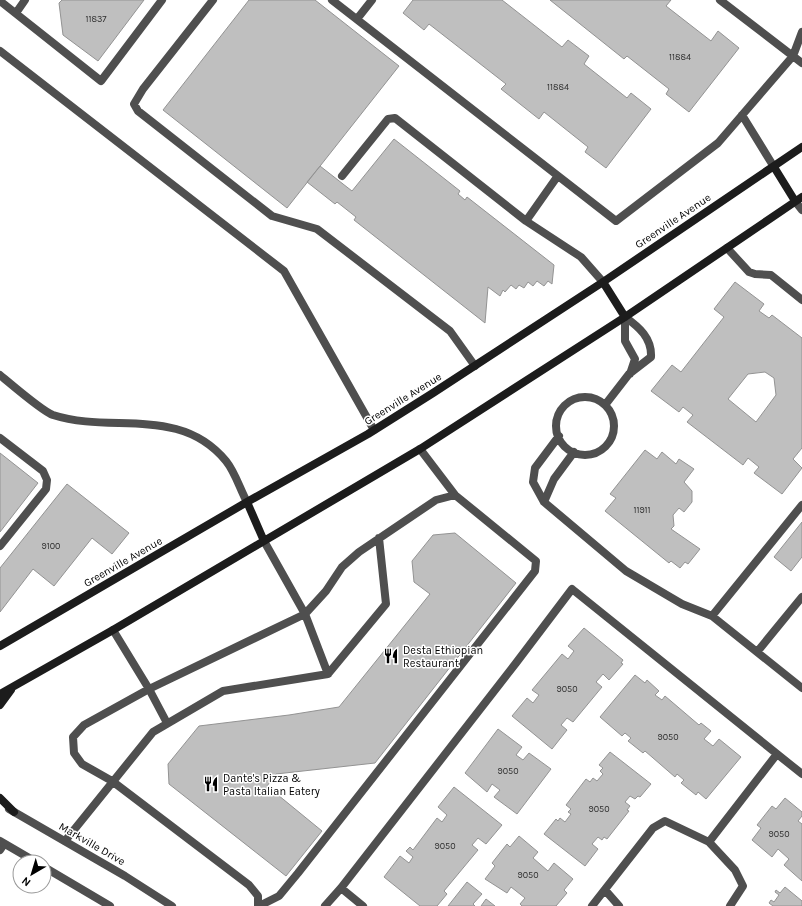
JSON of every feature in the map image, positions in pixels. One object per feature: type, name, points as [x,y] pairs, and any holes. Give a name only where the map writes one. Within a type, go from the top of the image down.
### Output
[{"type":"main road","name":"Greenville Avenue","points":[[0,646],[374,430],[603,282],[802,147]]},
{"type":"main road","points":[[0,694],[113,630],[420,449],[625,317],[799,199],[774,166]]},
{"type":"main road","points":[[603,282],[625,317]]},
{"type":"main road","points":[[247,502],[264,541]]},
{"type":"main road","points":[[0,705],[13,687]]},
{"type":"main road","points":[[0,798],[14,812]]},
{"type":"street","points":[[16,13],[26,0]]},
{"type":"street","points":[[0,1],[101,81],[162,0]]},
{"type":"street","points":[[213,0],[143,89],[134,104],[138,111],[272,216],[317,229],[450,331],[475,366]]},
{"type":"street","points":[[332,0],[616,222],[718,143],[793,56],[802,32]]},
{"type":"street","points":[[357,19],[372,0]]},
{"type":"street","points":[[720,0],[802,63]]},
{"type":"street","points":[[0,51],[284,271],[374,430]]},
{"type":"street","points":[[742,115],[774,166]]},
{"type":"street","points":[[342,176],[388,119],[395,118],[526,221],[581,257],[603,282]]},
{"type":"street","points":[[526,221],[557,177]]},
{"type":"street","points":[[799,199],[802,210]]},
{"type":"street","points":[[727,248],[749,272],[771,275],[802,300]]},
{"type":"street","points":[[625,317],[624,341],[635,358],[629,374]]},
{"type":"street","points":[[605,405],[629,374],[651,357],[651,348],[641,329],[625,317]]},
{"type":"street","points":[[0,375],[52,414],[76,420],[130,422],[176,428],[204,440],[227,462],[247,502]]},
{"type":"street","points":[[584,397],[594,398],[605,405],[612,415],[614,422],[614,430],[607,445],[592,454],[574,452],[566,447],[559,436],[557,420],[560,411],[566,404],[575,398],[584,397]]},
{"type":"street","points":[[559,436],[535,468],[533,482],[544,502],[626,571],[682,604],[712,616],[802,688]]},
{"type":"street","points":[[0,438],[43,471],[47,480],[46,489],[0,546]]},
{"type":"street","points":[[420,449],[455,495],[536,561],[535,571],[279,896],[259,906],[258,896],[249,885],[112,781],[82,764],[74,754],[73,737],[84,725],[150,689],[305,614],[326,591],[342,567],[379,538],[436,500],[455,495]]},
{"type":"street","points":[[544,502],[554,479],[574,452]]},
{"type":"street","points":[[712,616],[802,505]]},
{"type":"street","points":[[65,841],[153,732],[167,723],[223,691],[328,674],[386,604],[379,538]]},
{"type":"street","points":[[264,541],[305,614],[328,674]]},
{"type":"street","points":[[325,906],[341,888],[516,664],[572,589],[802,774]]},
{"type":"street","points":[[757,652],[802,597]]},
{"type":"street","points":[[113,630],[150,689],[167,723]]},
{"type":"street","points":[[708,842],[777,754]]},
{"type":"street","name":"Markville Drive","points":[[0,803],[125,876],[172,906]]},
{"type":"street","points":[[592,906],[652,828],[665,821],[708,842],[735,870],[743,886],[730,906]]},
{"type":"street","points":[[1,845],[20,854]]},
{"type":"street","points":[[52,872],[110,906]]},
{"type":"street","points":[[341,888],[363,906]]},
{"type":"street","points":[[605,890],[619,906]]},
{"type":"building","points":[[62,0],[144,0],[98,61],[63,35],[59,3]]},
{"type":"building","points":[[249,0],[315,0],[399,66],[287,208],[163,110]]},
{"type":"building","points":[[413,0],[502,0],[562,47],[568,40],[589,56],[584,64],[627,98],[631,93],[651,109],[606,168],[585,152],[588,147],[544,112],[539,119],[501,89],[506,84],[429,24],[424,30],[403,13]]},
{"type":"building","points":[[550,0],[671,0],[666,6],[711,41],[718,31],[739,48],[689,112],[666,94],[669,89],[627,56],[624,59]]},
{"type":"building","points":[[394,139],[460,191],[458,194],[465,200],[467,197],[554,265],[552,284],[548,281],[544,286],[537,281],[533,286],[528,282],[524,288],[519,285],[516,289],[511,285],[505,292],[503,290],[500,296],[488,287],[485,323],[354,220],[356,217],[337,202],[335,204],[307,182],[320,166],[352,191]]},
{"type":"building","points":[[735,282],[764,304],[759,311],[769,318],[772,315],[802,338],[802,448],[793,459],[802,468],[782,494],[754,473],[759,467],[748,458],[743,465],[687,422],[693,415],[683,407],[679,412],[651,391],[672,365],[681,372],[724,317],[714,309]],"holes":[[[765,372],[774,378],[776,395],[756,422],[728,399],[748,374]]]},
{"type":"building","points":[[645,450],[657,459],[662,452],[676,464],[679,459],[694,469],[684,482],[692,491],[692,502],[684,512],[679,508],[673,515],[674,526],[671,529],[700,549],[688,564],[685,562],[680,568],[671,561],[669,563],[605,511],[616,498],[610,494]]},
{"type":"building","points":[[0,453],[38,483],[0,532]]},
{"type":"building","points":[[67,484],[129,533],[112,554],[92,538],[54,586],[33,569],[0,612],[0,568]]},
{"type":"building","points":[[802,522],[802,557],[791,571],[774,557]]},
{"type":"building","points":[[455,533],[516,583],[375,763],[276,774],[267,786],[322,831],[286,876],[169,784],[168,764],[199,726],[289,715],[339,707],[430,594],[414,582],[412,561],[433,535]]},
{"type":"building","points":[[584,628],[623,660],[621,663],[623,664],[609,680],[603,674],[596,682],[602,687],[573,722],[567,718],[561,725],[567,730],[552,749],[512,716],[527,698],[533,703],[539,695],[532,690],[562,654],[568,659],[574,651],[568,646]]},
{"type":"building","points":[[635,675],[645,683],[647,680],[659,691],[655,695],[662,700],[665,696],[699,725],[701,723],[711,731],[704,739],[713,746],[719,739],[741,757],[706,799],[698,792],[696,795],[681,783],[684,780],[677,774],[675,777],[645,751],[643,753],[628,741],[631,738],[625,733],[622,736],[600,717]]},
{"type":"building","points":[[498,729],[522,747],[516,755],[523,760],[529,753],[551,769],[517,814],[494,797],[500,790],[492,784],[487,792],[465,773]]},
{"type":"building","points":[[610,752],[651,784],[640,797],[638,796],[635,799],[630,796],[625,802],[630,806],[627,810],[629,811],[607,839],[604,837],[602,840],[598,837],[592,844],[598,849],[585,866],[544,834],[556,819],[558,821],[560,818],[565,822],[571,814],[568,812],[571,809],[566,805],[586,779],[590,782],[593,778],[597,781],[603,774],[600,771],[603,768],[599,765]]},
{"type":"building","points":[[454,787],[502,825],[486,844],[478,838],[472,845],[478,850],[444,891],[447,894],[437,906],[420,906],[384,877],[400,856],[409,863],[413,857],[406,851],[410,847],[413,850],[437,818],[442,822],[447,815],[438,807]]},
{"type":"building","points":[[785,798],[802,812],[802,816],[798,821],[802,824],[802,881],[784,865],[789,859],[778,849],[772,857],[752,840],[761,828],[757,825],[772,806],[776,809]]},
{"type":"building","points":[[519,836],[538,852],[533,858],[548,871],[554,863],[573,879],[564,890],[567,893],[556,906],[522,906],[520,904],[525,898],[511,887],[507,893],[485,879],[495,866],[492,863],[507,844],[510,847]]},
{"type":"building","points":[[467,882],[482,894],[473,904],[475,906],[448,906]]},
{"type":"building","points":[[785,887],[802,901],[802,906],[773,906],[769,903],[771,900],[774,902],[779,895],[775,892],[776,890],[780,893]]},
{"type":"building","points":[[486,899],[495,906],[481,906]]},
{"type":"place","name":"Desta Ethiopian Restaurant","points":[[391,656]]},
{"type":"place","name":"Dante's Pizza & Pasta Italian Eatery","points":[[211,784]]}]
